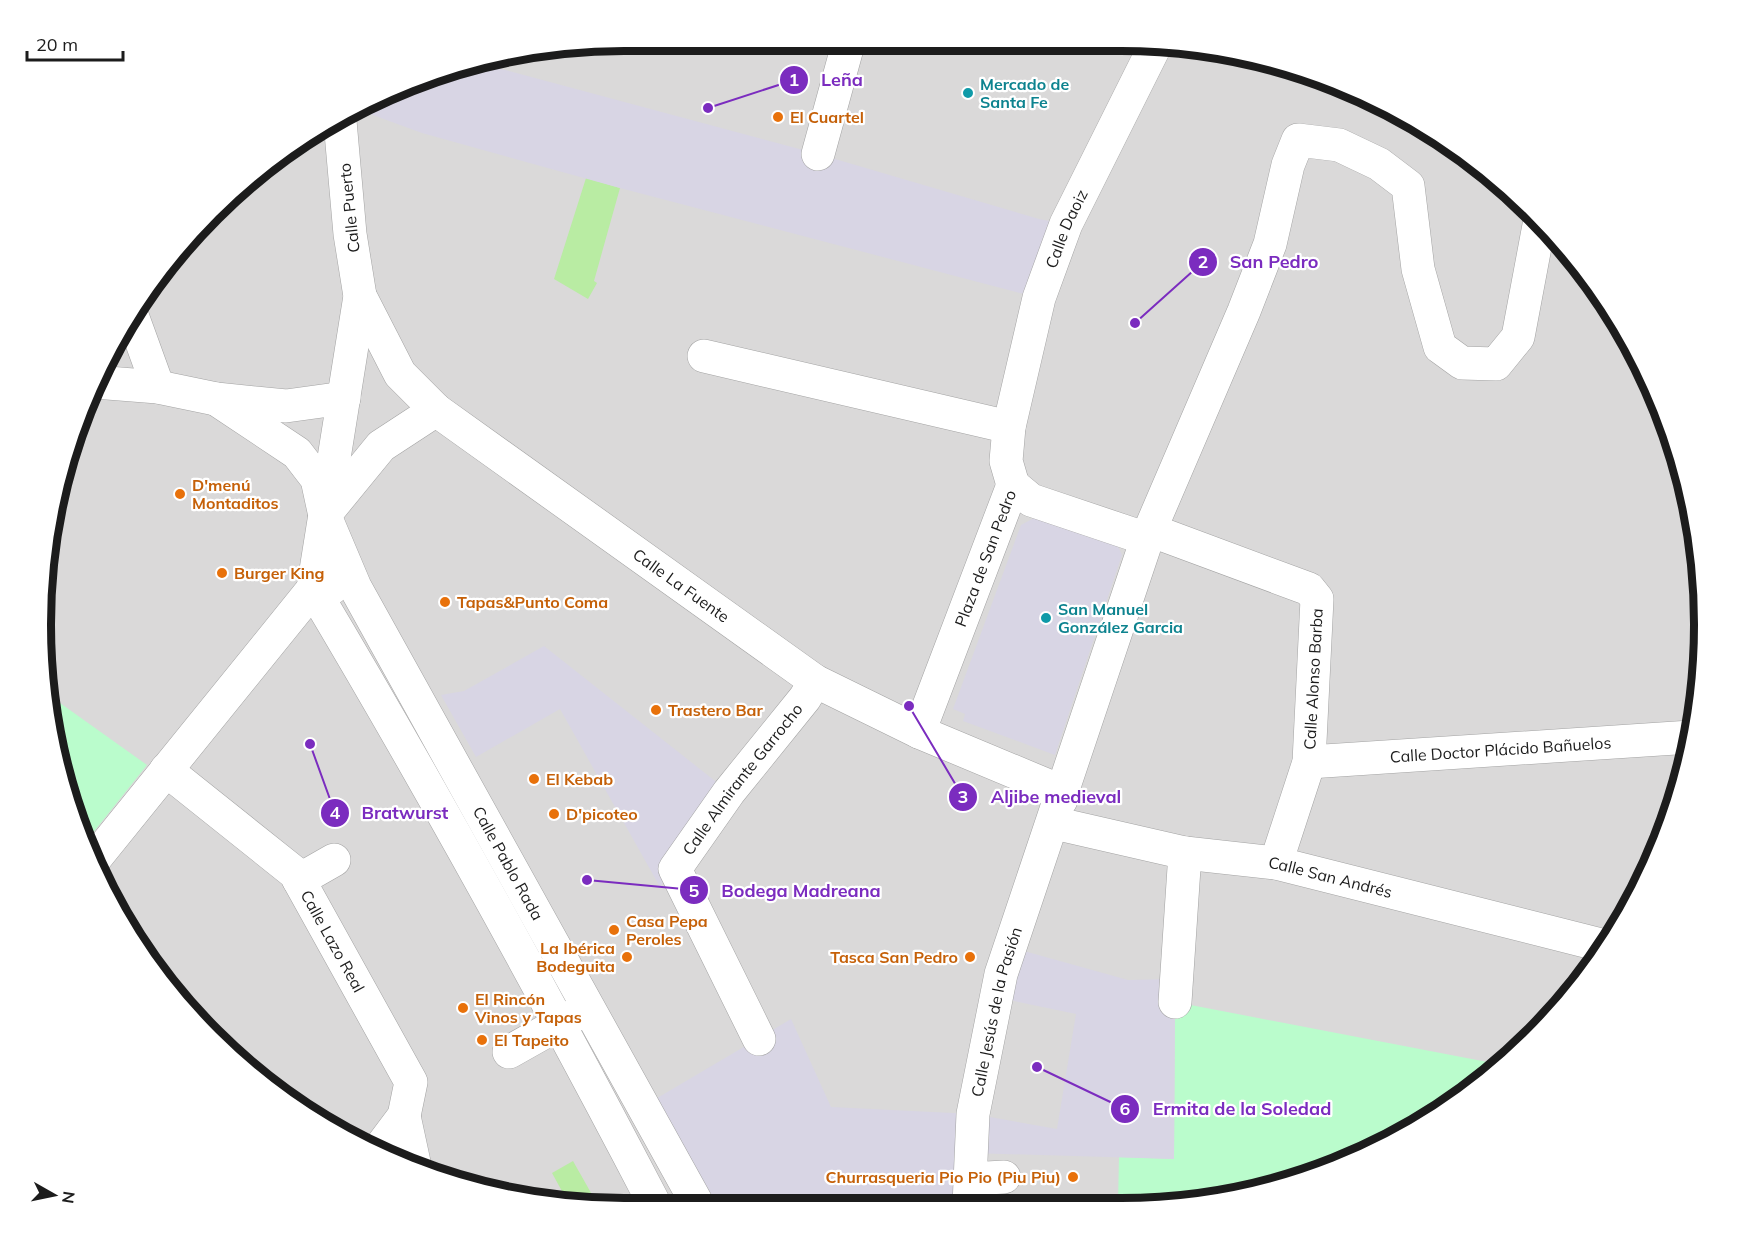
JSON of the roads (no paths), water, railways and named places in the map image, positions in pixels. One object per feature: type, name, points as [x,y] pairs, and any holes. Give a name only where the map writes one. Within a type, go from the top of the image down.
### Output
[{"type":"street","points":[[818,154],[846,51]]},
{"type":"street","name":"Calle Daoiz","points":[[1013,485],[1006,461],[1009,427],[1039,298],[1066,224],[1152,52]]},
{"type":"street","name":"Calle Puerto","points":[[340,127],[350,234],[360,296]]},
{"type":"street","points":[[1058,811],[1149,534],[1244,311],[1270,244],[1288,165],[1298,140],[1339,145],[1379,164],[1408,186],[1418,269],[1440,347],[1462,363],[1496,364],[1518,337],[1538,231]]},
{"type":"street","points":[[99,853],[313,589],[360,296]]},
{"type":"street","name":"Calle La Fuente","points":[[360,296],[400,374],[436,411],[815,681],[919,732],[1046,785],[1058,811]]},
{"type":"street","points":[[136,326],[158,387]]},
{"type":"street","points":[[704,356],[1009,427]]},
{"type":"street","points":[[105,383],[158,387],[216,399],[286,406],[344,398]]},
{"type":"street","points":[[216,399],[297,453],[317,479],[325,516]]},
{"type":"street","points":[[325,516],[381,446],[436,411]]},
{"type":"street","name":"Plaza de San Pedro","points":[[919,732],[1013,485],[1031,500],[1149,534]]},
{"type":"street","name":"Calle Pablo Rada","points":[[325,516],[355,586],[573,1015],[652,1198]]},
{"type":"street","name":"Calle Alonso Barba","points":[[1149,534],[1309,588],[1317,599],[1309,762],[1276,863]]},
{"type":"street","points":[[313,589],[355,586]]},
{"type":"street","name":"Calle Pablo Rada","points":[[313,589],[573,1015],[693,1198]]},
{"type":"street","name":"Calle Almirante Garrocho","points":[[759,1039],[675,869],[701,830],[805,698],[815,681]]},
{"type":"street","name":"Calle Doctor Plácido Bañuelos","points":[[1309,762],[1683,738]]},
{"type":"street","name":"Calle Lazo Real","points":[[166,770],[295,873],[411,1082],[404,1116],[383,1144]]},
{"type":"street","name":"Calle San Andrés","points":[[1058,811],[1185,853],[1276,863],[1596,944]]},
{"type":"street","name":"Calle Jesús de la Pasión","points":[[970,1192],[972,1114],[995,997],[1058,811]]},
{"type":"street","points":[[1175,1002],[1185,853]]},
{"type":"street","points":[[298,880],[334,860]]},
{"type":"street","points":[[509,1052],[573,1015]]},
{"type":"street","points":[[404,1116],[413,1157]]},
{"type":"street","points":[[970,1192],[1004,1177]]},
{"type":"place","name":"Mercado de Santa Fe","points":[[968,93]]},
{"type":"place","name":"Leña","points":[[708,108]]},
{"type":"place","name":"El Cuartel","points":[[778,117]]},
{"type":"place","name":"San Pedro","points":[[1135,323]]},
{"type":"place","name":"D'menú Montaditos","points":[[180,494]]},
{"type":"place","name":"Burger King","points":[[222,573]]},
{"type":"place","name":"Tapas&Punto Coma","points":[[445,602]]},
{"type":"place","name":"San Manuel González Garcia","points":[[1046,618]]},
{"type":"place","name":"Aljibe medieval","points":[[909,706]]},
{"type":"place","name":"Trastero Bar","points":[[656,710]]},
{"type":"place","name":"Bratwurst","points":[[310,744]]},
{"type":"place","name":"El Kebab","points":[[534,779]]},
{"type":"place","name":"D'picoteo","points":[[554,814]]},
{"type":"place","name":"Bodega Madreana","points":[[587,880]]},
{"type":"place","name":"Casa Pepa Peroles","points":[[614,930]]},
{"type":"place","name":"La Ibérica Bodeguita","points":[[627,957]]},
{"type":"place","name":"Tasca San Pedro","points":[[970,957]]},
{"type":"place","name":"El Rincón Vinos y Tapas","points":[[463,1008]]},
{"type":"place","name":"El Tapeito","points":[[482,1040]]},
{"type":"place","name":"Ermita de la Soledad","points":[[1037,1067]]},
{"type":"place","name":"Churrasqueria Pio Pio (Piu Piu)","points":[[1073,1177]]}]
